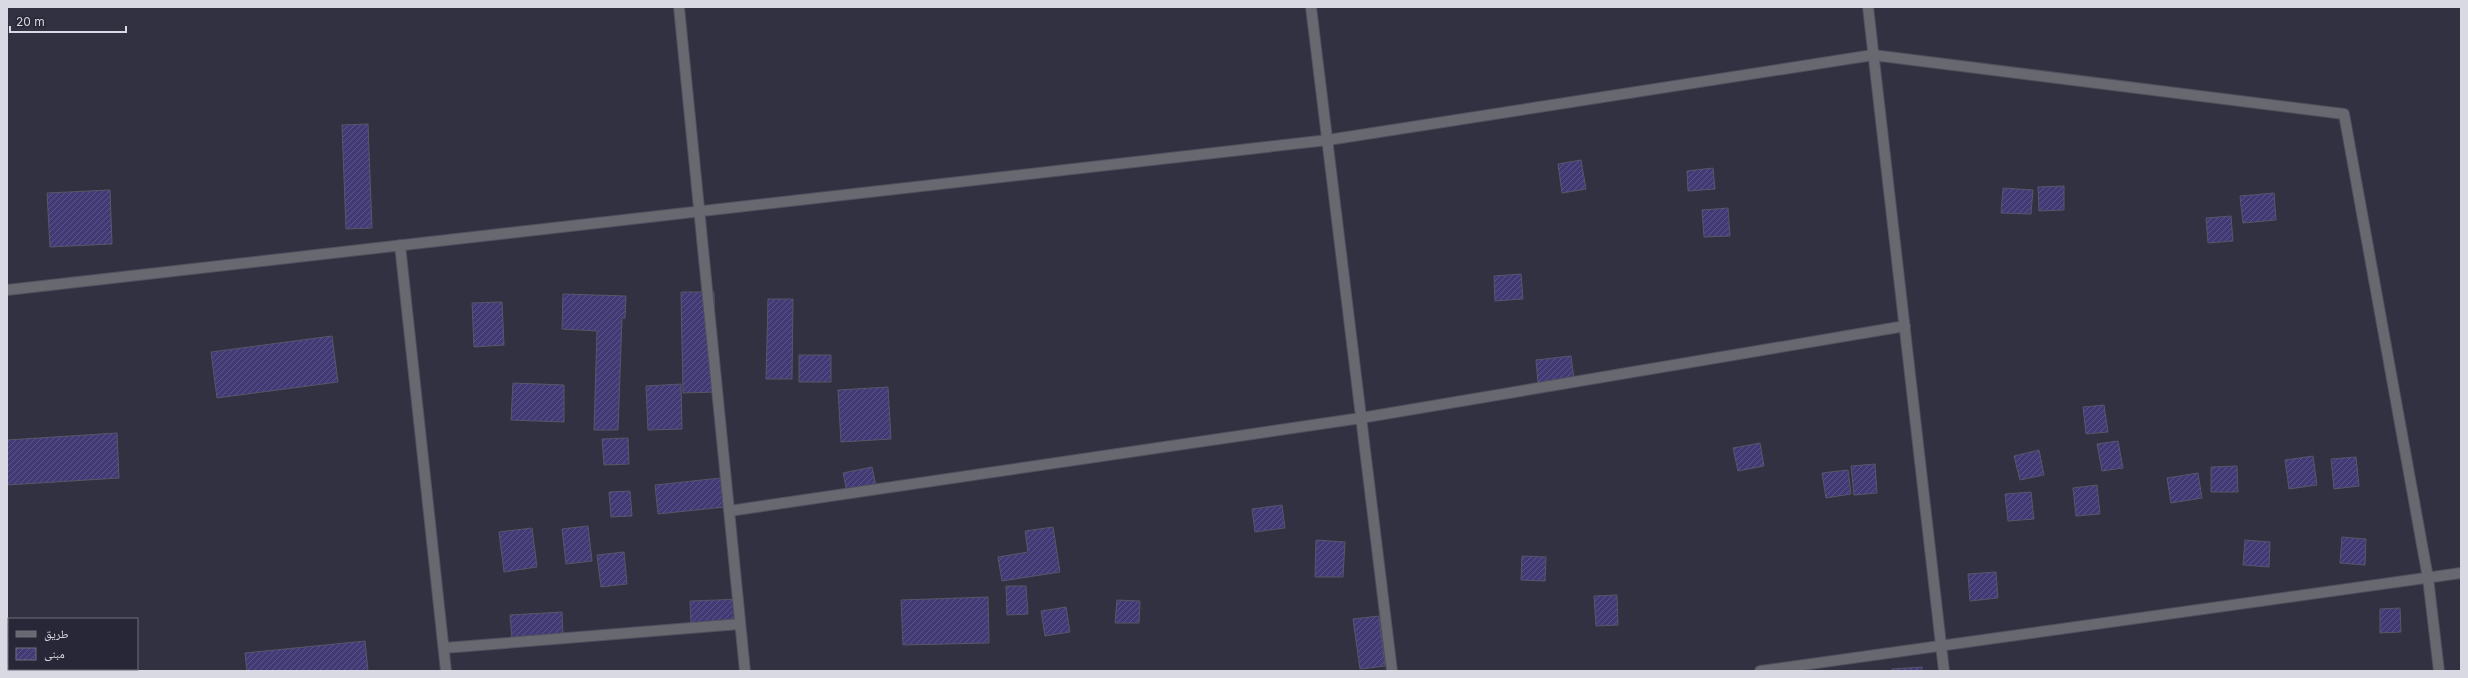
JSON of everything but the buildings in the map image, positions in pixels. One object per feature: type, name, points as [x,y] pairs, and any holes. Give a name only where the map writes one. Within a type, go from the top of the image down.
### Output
[{"type":"street","points":[[679,7],[745,671]]},
{"type":"street","points":[[1311,7],[1392,671]]},
{"type":"street","points":[[1868,7],[1944,671]]},
{"type":"street","points":[[7,290],[1328,140],[1874,55],[2344,114],[2428,578],[2438,671]]},
{"type":"street","points":[[400,245],[446,671]]},
{"type":"street","points":[[729,511],[1361,418],[1905,326]]},
{"type":"street","points":[[1760,671],[2461,573]]},
{"type":"street","points":[[444,648],[740,624]]}]
